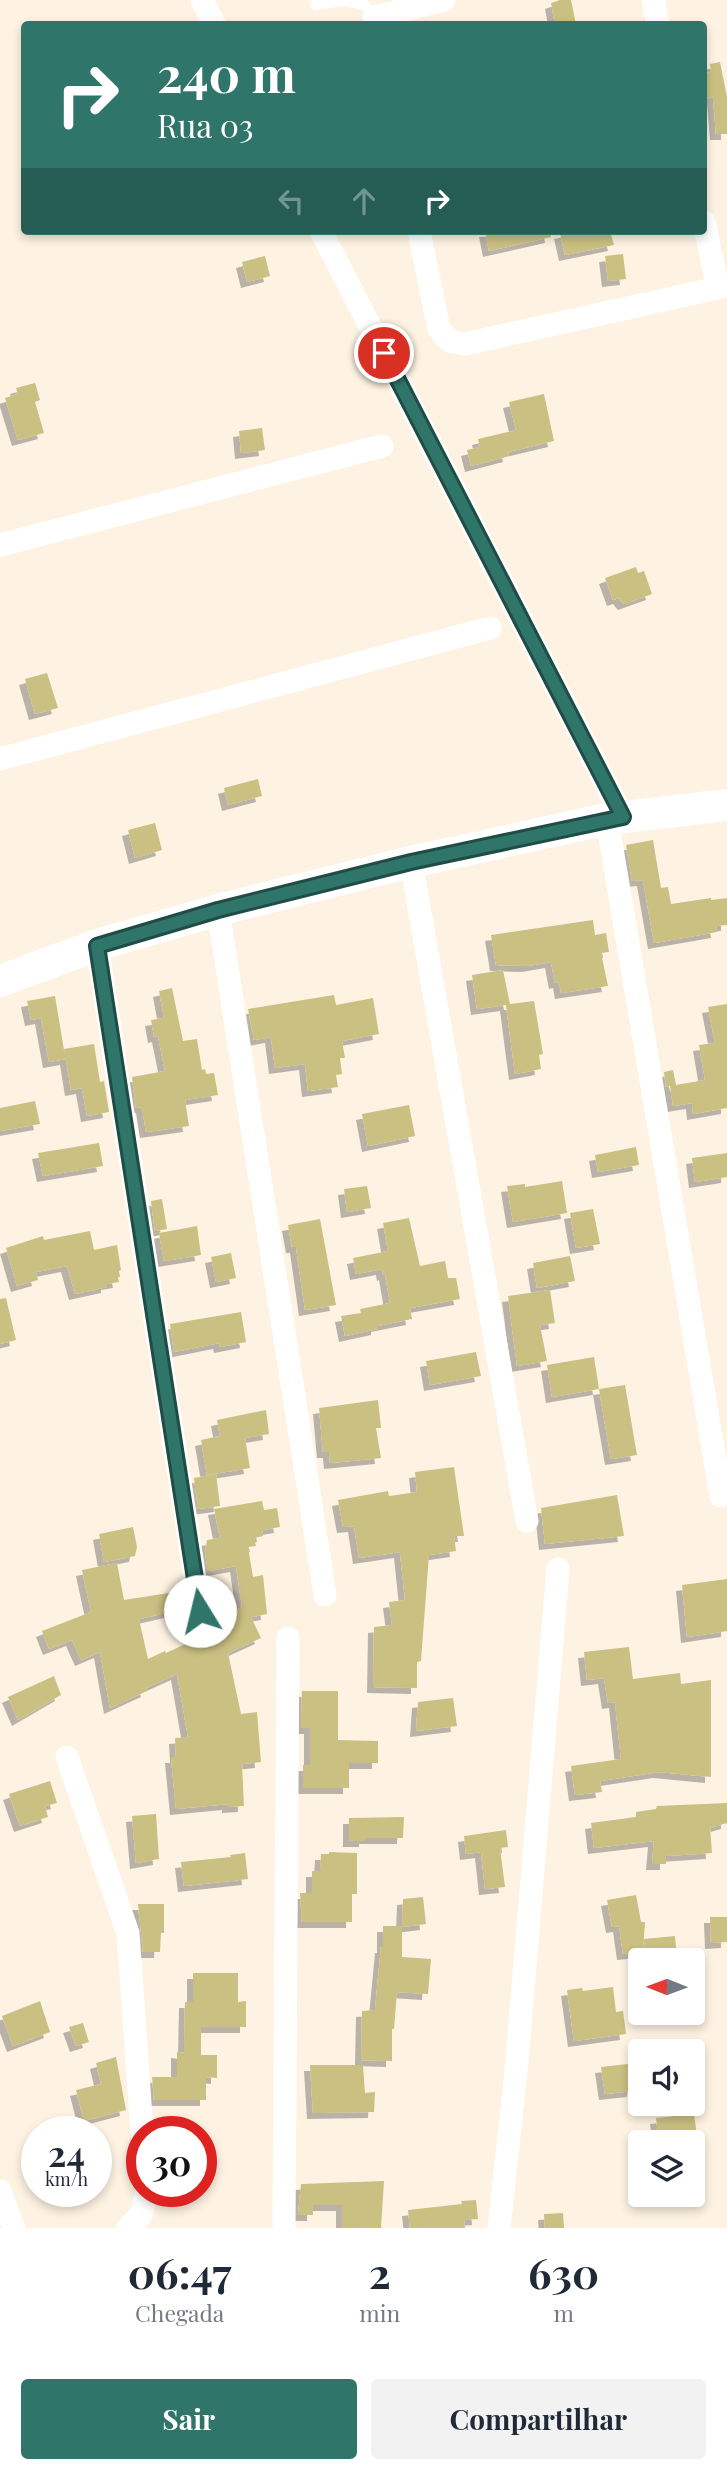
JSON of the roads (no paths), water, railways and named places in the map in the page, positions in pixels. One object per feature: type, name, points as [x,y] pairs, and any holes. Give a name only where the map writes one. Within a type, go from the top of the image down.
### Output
[{"type":"street","points":[[202,0],[212,21]]},
{"type":"street","points":[[375,21],[444,0]]},
{"type":"street","points":[[653,0],[657,21]]},
{"type":"street","points":[[420,235],[439,329],[449,341],[465,344],[723,287],[707,232]]},
{"type":"street","points":[[323,235],[615,818],[722,1496]]},
{"type":"street","points":[[0,545],[382,446]]},
{"type":"street","points":[[0,759],[490,628]]},
{"type":"street","points":[[0,981],[97,946],[218,910],[411,862],[615,818],[727,805]]},
{"type":"street","points":[[411,862],[527,1521]]},
{"type":"street","points":[[218,910],[325,1595]]},
{"type":"street","points":[[97,946],[200,1611]]},
{"type":"street","points":[[499,2228],[517,2058],[558,1569]]},
{"type":"street","points":[[284,2228],[289,1638]]},
{"type":"street","points":[[67,1757],[128,1933],[141,2116]]},
{"type":"street","points":[[0,2191],[14,2228]]},
{"type":"street","points":[[128,2228],[141,2215],[143,2207]]},
{"type":"lane","points":[[315,5],[345,1],[365,5],[375,21]]}]
